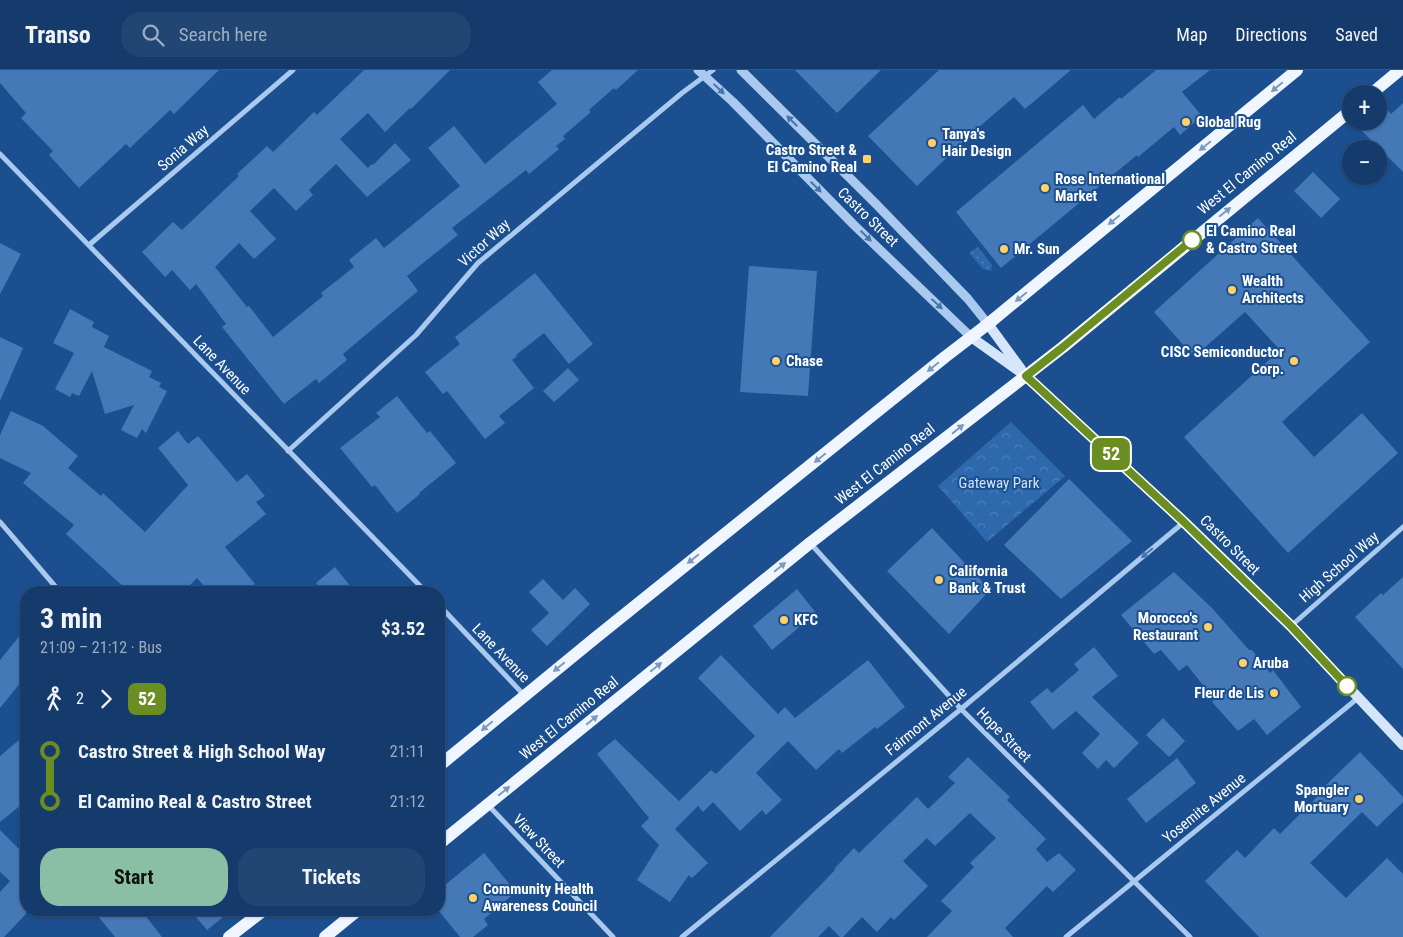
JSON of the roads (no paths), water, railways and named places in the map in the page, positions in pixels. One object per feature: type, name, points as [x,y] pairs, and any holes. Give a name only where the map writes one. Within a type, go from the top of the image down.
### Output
[{"type":"main road","points":[[445,761],[972,337],[1298,70]]},
{"type":"main road","points":[[1382,85],[1400,70]]},
{"type":"main road","name":"West El Camino Real","points":[[445,839],[810,543],[1063,347],[1342,117]]},
{"type":"main road","name":"Castro Street","points":[[988,324],[1026,376]]},
{"type":"main road","name":"Castro Street","points":[[972,337],[1026,376],[1184,522],[1291,626],[1403,745]]},
{"type":"main road","points":[[229,937],[256,916]]},
{"type":"main road","points":[[325,937],[351,916]]},
{"type":"street","name":"Sonia Way","points":[[89,245],[293,70]]},
{"type":"street","name":"Victor Way","points":[[288,451],[416,335],[478,263],[682,93],[701,73],[712,70]]},
{"type":"street","name":"Castro Street","points":[[741,70],[882,210],[962,293],[988,324]]},
{"type":"street","name":"Castro Street","points":[[701,73],[733,102],[854,224],[972,337]]},
{"type":"street","name":"Lane Avenue","points":[[0,154],[420,586]]},
{"type":"street","points":[[0,522],[55,586]]},
{"type":"street","name":"Fairmont Avenue","points":[[682,937],[961,709],[1184,522]]},
{"type":"street","name":"High School Way","points":[[1291,626],[1403,527]]},
{"type":"street","name":"Hope Street","points":[[810,543],[961,709],[1190,937]]},
{"type":"street","name":"Lane Avenue","points":[[445,612],[525,695]]},
{"type":"street","name":"Yosemite Avenue","points":[[1066,937],[1358,698]]},
{"type":"street","name":"View Street","points":[[487,805],[613,937]]},
{"type":"place","name":"Global Rug","points":[[1186,122]]},
{"type":"place","name":"Tanya's Hair Design","points":[[932,143]]},
{"type":"place","name":"Castro Street & El Camino Real","points":[[867,159]]},
{"type":"place","name":"Rose International Market","points":[[1045,188]]},
{"type":"place","name":"El Camino Real & Castro Street","points":[[1192,240]]},
{"type":"place","name":"Mr. Sun","points":[[1004,249]]},
{"type":"place","name":"Wealth Architects","points":[[1232,290]]},
{"type":"place","name":"Chase","points":[[776,361]]},
{"type":"place","name":"CISC Semiconductor Corp.","points":[[1294,361]]},
{"type":"place","name":"California Bank & Trust","points":[[939,580]]},
{"type":"place","name":"KFC","points":[[784,620]]},
{"type":"place","name":"Morocco's Restaurant","points":[[1208,627]]},
{"type":"place","name":"Aruba","points":[[1243,663]]},
{"type":"place","name":"Fleur de Lis","points":[[1274,693]]},
{"type":"place","name":"Spangler Mortuary","points":[[1359,799]]},
{"type":"place","name":"Community Health Awareness Council","points":[[473,898]]},
{"type":"park label","name":"Gateway Park","points":[[999,483]]}]
